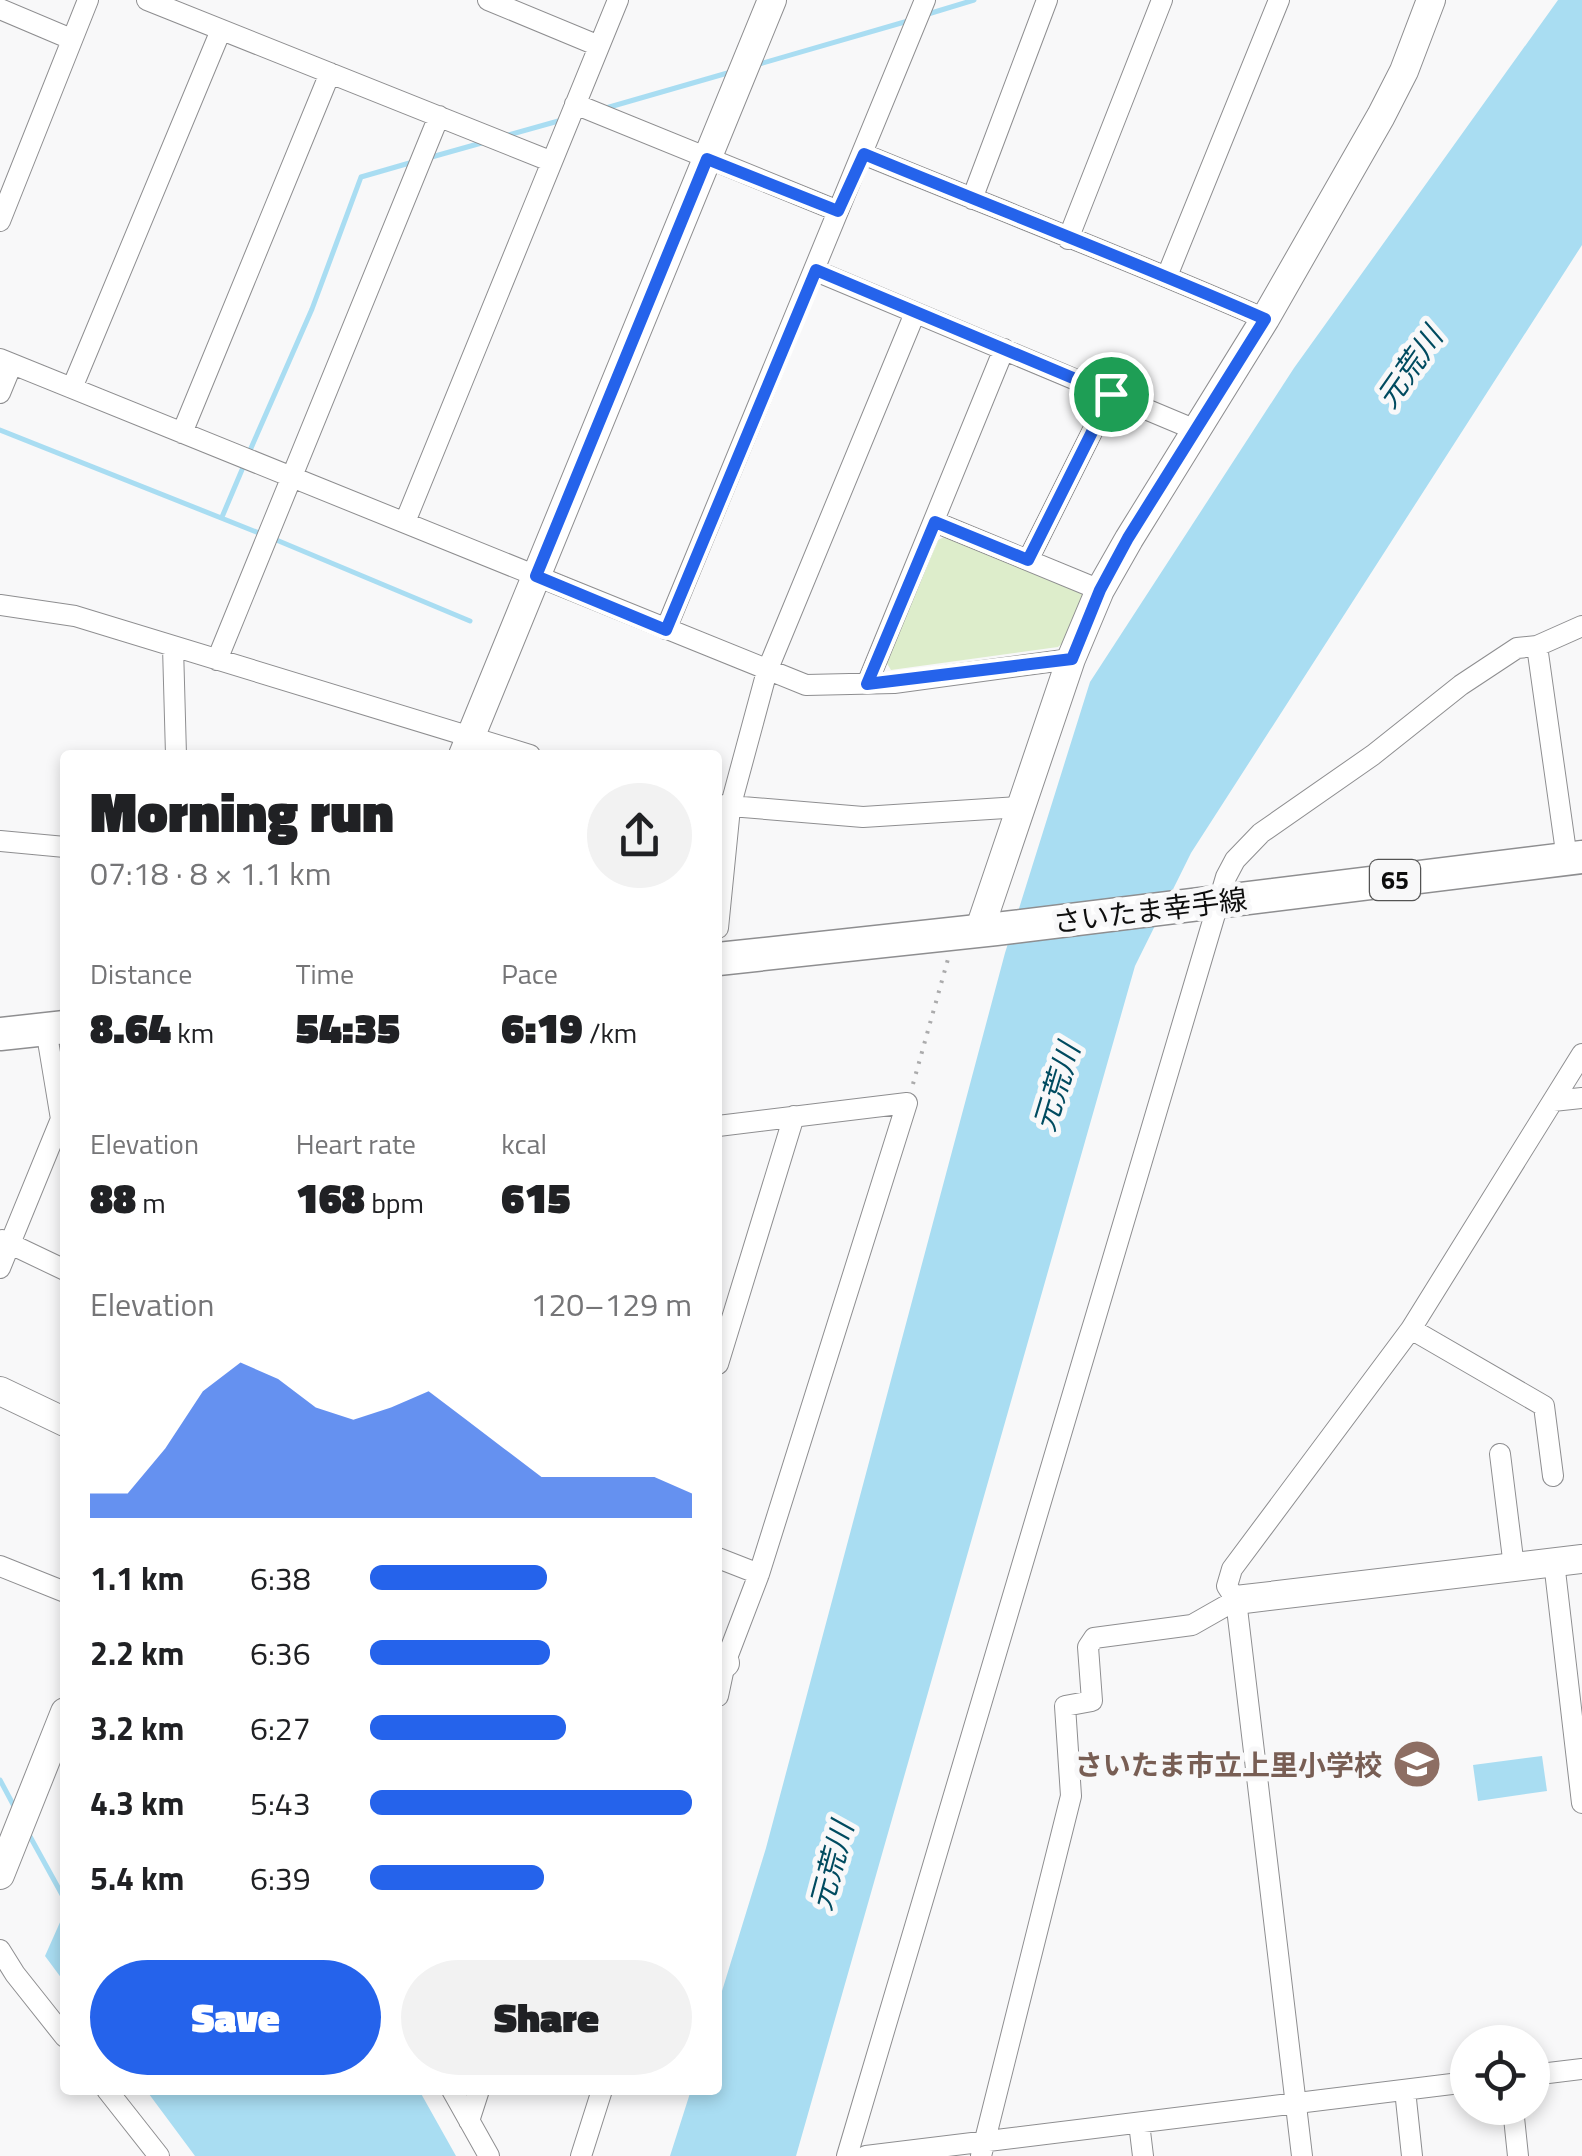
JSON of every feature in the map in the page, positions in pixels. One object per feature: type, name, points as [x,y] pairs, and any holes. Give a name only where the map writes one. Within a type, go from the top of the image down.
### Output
[{"type":"main road","name":"さいたま幸手線","points":[[722,959],[1574,858]]},
{"type":"main road","points":[[0,1034],[56,1028]]},
{"type":"street","points":[[0,222],[88,0]]},
{"type":"street","points":[[146,0],[550,161]]},
{"type":"street","points":[[490,0],[599,46]]},
{"type":"street","points":[[405,522],[618,0]]},
{"type":"street","points":[[0,606],[76,616],[217,660],[466,747],[772,0]]},
{"type":"street","points":[[666,630],[925,0]]},
{"type":"street","points":[[972,199],[1047,0]]},
{"type":"street","points":[[1068,239],[1162,0]]},
{"type":"street","points":[[1167,276],[1279,0]]},
{"type":"street","points":[[976,931],[1100,590],[1128,538],[1198,432],[1265,319],[1381,116],[1431,0]]},
{"type":"street","points":[[0,9],[72,39]]},
{"type":"street","points":[[72,388],[221,30]]},
{"type":"street","points":[[182,432],[330,73]]},
{"type":"street","points":[[574,104],[838,211]]},
{"type":"street","points":[[217,660],[439,116]]},
{"type":"street","points":[[864,154],[1265,319]]},
{"type":"street","points":[[816,270],[1198,432]]},
{"type":"street","points":[[722,847],[724,807],[767,672],[916,312]]},
{"type":"street","points":[[867,684],[1004,350]]},
{"type":"street","points":[[0,393],[6,361],[806,685],[867,684],[1072,659]]},
{"type":"street","points":[[1028,560],[1111,394]]},
{"type":"street","points":[[935,522],[1100,590]]},
{"type":"street","points":[[847,2156],[1213,903],[1235,860],[1261,833],[1373,755],[1461,684],[1517,648],[1536,646],[1582,626]]},
{"type":"street","points":[[1536,646],[1574,858]]},
{"type":"street","points":[[173,647],[176,750]]},
{"type":"street","points":[[724,807],[863,817],[1020,807]]},
{"type":"street","points":[[0,841],[60,847]]},
{"type":"street","points":[[56,1028],[60,1088]]},
{"type":"street","points":[[1302,2156],[1236,1600],[1227,1586],[1232,1570],[1410,1329],[1582,1054]]},
{"type":"street","points":[[1553,1100],[1582,1098]]},
{"type":"street","points":[[722,1125],[907,1103],[759,1574],[722,1661]]},
{"type":"street","points":[[722,1351],[794,1116]]},
{"type":"street","points":[[0,1268],[5,1242],[60,1122]]},
{"type":"street","points":[[5,1242],[60,1268]]},
{"type":"street","points":[[1410,1329],[1544,1406],[1552,1476]]},
{"type":"street","points":[[0,1391],[60,1420]]},
{"type":"street","points":[[1500,1454],[1514,1567]]},
{"type":"street","points":[[722,1560],[759,1574]]},
{"type":"street","points":[[983,2148],[1070,1796],[1065,1706],[1092,1701],[1088,1647],[1094,1638],[1192,1625],[1236,1600],[1568,1561],[1582,1804]]},
{"type":"street","points":[[0,1566],[60,1590]]},
{"type":"street","points":[[0,1874],[60,1724]]},
{"type":"street","points":[[0,1950],[60,2031]]},
{"type":"street","points":[[1550,2073],[1582,2069]]},
{"type":"street","points":[[866,2156],[983,2148],[1139,2123],[1450,2084]]},
{"type":"street","points":[[1404,2090],[1412,2156]]},
{"type":"street","points":[[111,2095],[159,2156]]},
{"type":"street","points":[[455,2095],[489,2156]]},
{"type":"street","points":[[469,2122],[478,2095]]},
{"type":"street","points":[[581,2156],[600,2095]]},
{"type":"street","points":[[1139,2123],[1143,2156]]},
{"type":"street","points":[[1515,2125],[1518,2156]]},
{"type":"path","points":[[907,1103],[976,931]]},
{"type":"green space","points":[[946,536],[1085,593],[1067,639],[1058,647],[891,670],[886,662],[934,542]]},
{"type":"water","name":"元荒川","points":[[1558,0],[1582,0],[1582,245],[1191,853],[1135,966],[796,2156],[670,2156],[689,2095],[722,2095],[722,1991],[766,1848],[1005,953],[1090,682],[1294,368]]},
{"type":"water","points":[[1542,1756],[1547,1791],[1478,1801],[1473,1765]]},
{"type":"water","points":[[60,1922],[60,1976],[45,1956]]},
{"type":"water","points":[[150,2095],[422,2095],[456,2156],[195,2156]]},
{"type":"waterway","points":[[928,14],[974,0]]},
{"type":"waterway","points":[[756,65],[908,21]]},
{"type":"waterway","points":[[606,108],[731,72]]},
{"type":"waterway","points":[[505,136],[562,120]]},
{"type":"waterway","points":[[428,158],[485,142]]},
{"type":"waterway","points":[[248,455],[312,309],[361,177],[413,162]]},
{"type":"waterway","points":[[0,430],[264,535]]},
{"type":"waterway","points":[[222,517],[244,465]]},
{"type":"waterway","points":[[274,539],[470,621]]},
{"type":"waterway","points":[[0,1780],[15,1808]]},
{"type":"waterway","points":[[27,1831],[60,1891]]},
{"type":"place","name":"さいたま市立上里小学校","points":[[1417,1764]]},
{"type":"route","points":[[864,154],[1265,319],[1198,432],[1128,538],[1100,590],[1072,659],[867,684],[935,522],[1028,560],[1111,394],[816,270],[666,630],[536,576],[707,159],[838,211],[864,154]]}]
